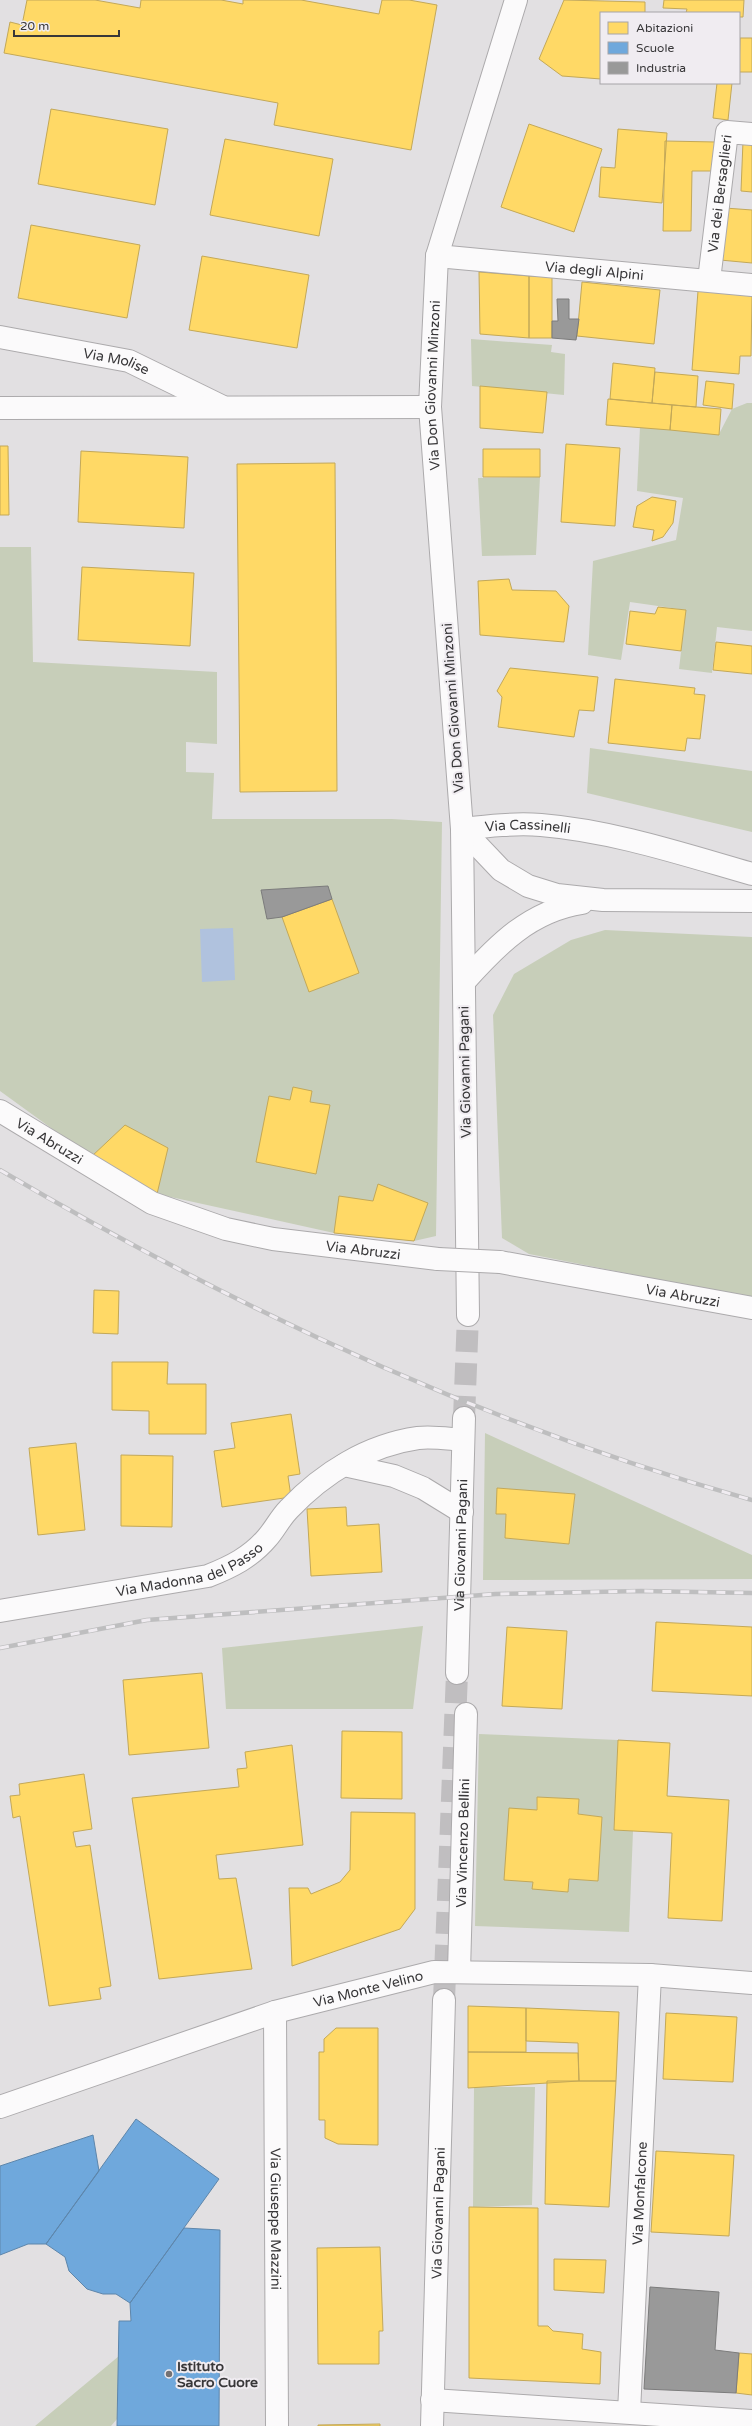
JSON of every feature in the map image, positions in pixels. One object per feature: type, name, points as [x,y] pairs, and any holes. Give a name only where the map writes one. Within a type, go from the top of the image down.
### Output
[{"type":"street","name":"Via Don Giovanni Minzoni","points":[[462,829],[430,407],[437,256],[516,0]]},
{"type":"street","name":"Via dei Bersaglieri","points":[[710,280],[727,132],[752,134]]},
{"type":"street","name":"Via degli Alpini","points":[[437,256],[752,285]]},
{"type":"street","name":"Via Molise","points":[[0,337],[129,361],[226,408]]},
{"type":"street","name":"Via Molise","points":[[0,408],[430,407]]},
{"type":"street","name":"Via Cassinelli","points":[[462,829],[519,824],[579,829],[615,836],[752,874]]},
{"type":"street","name":"Via Cassinelli","points":[[462,829],[501,870],[528,886],[557,895],[603,900],[752,901]]},
{"type":"street","name":"Via Giovanni Pagani","points":[[462,829],[468,1315]]},
{"type":"street","name":"Via Cassinelli","points":[[464,982],[495,947],[529,921],[562,906],[603,900]]},
{"type":"street","name":"Via Abruzzi","points":[[0,1112],[152,1203],[226,1229],[273,1239],[438,1259],[500,1262],[752,1308]]},
{"type":"street","name":"Via Giovanni Pagani","points":[[457,1673],[464,1418]]},
{"type":"street","name":"Via Madonna del Passo","points":[[0,1611],[190,1579],[225,1570],[254,1551],[267,1538],[287,1510],[309,1488],[327,1474],[376,1449],[396,1442],[419,1438],[463,1440]]},
{"type":"street","points":[[344,1465],[394,1476],[423,1488],[462,1512]]},
{"type":"street","name":"Via Vincenzo Bellini","points":[[459,1972],[466,1714]]},
{"type":"street","name":"Via Monte Velino","points":[[0,2107],[275,2012],[434,1972],[650,1975],[752,1983]]},
{"type":"street","name":"Via Monfalcone","points":[[629,2412],[650,1975]]},
{"type":"street","name":"Via Giovanni Pagani","points":[[432,2426],[444,2000]]},
{"type":"street","name":"Via Giuseppe Mazzini","points":[[275,2012],[277,2426]]},
{"type":"street","points":[[432,2400],[752,2421]]},
{"type":"green space","points":[[471,339],[552,345],[551,352],[565,354],[564,395],[472,386]]},
{"type":"green space","points":[[747,403],[752,403],[752,631],[717,627],[712,673],[679,669],[686,610],[630,602],[621,660],[588,655],[593,561],[676,540],[683,498],[637,491],[640,427],[719,434],[732,409]]},
{"type":"green space","points":[[540,477],[536,555],[482,556],[478,478]]},
{"type":"green space","points":[[0,547],[31,547],[33,662],[217,672],[217,744],[186,742],[186,772],[214,773],[212,819],[392,819],[442,822],[436,1236],[414,1241],[334,1233],[157,1194],[91,1157],[0,1091]]},
{"type":"green space","points":[[590,748],[752,771],[752,832],[587,793]]},
{"type":"green space","points":[[605,930],[752,937],[752,1298],[529,1254],[502,1238],[493,1015],[514,974],[571,940]]},
{"type":"green space","points":[[485,1433],[752,1555],[752,1579],[483,1580]],"holes":[[[498,1488],[575,1495],[569,1544],[505,1538],[506,1514],[496,1514]]]},
{"type":"green space","points":[[423,1626],[413,1709],[226,1709],[222,1648]]},
{"type":"green space","points":[[479,1734],[618,1740],[614,1830],[633,1831],[629,1932],[475,1926]],"holes":[[[537,1797],[579,1799],[578,1814],[602,1817],[598,1881],[569,1879],[568,1892],[533,1889]]]},
{"type":"green space","points":[[474,2087],[535,2087],[532,2205],[473,2207]]},
{"type":"green space","points":[[119,2356],[117,2419],[111,2426],[35,2426]]},
{"type":"water","points":[[233,928],[235,980],[202,982],[200,929]]},
{"type":"building: Abitazioni","points":[[27,0],[95,0],[140,8],[141,0],[221,0],[243,4],[243,0],[301,0],[379,14],[382,0],[409,0],[437,5],[411,150],[274,125],[278,103],[4,53],[10,22],[22,25]]},
{"type":"building: Abitazioni","points":[[564,0],[645,2],[645,12],[600,12],[600,79],[562,76],[539,59]]},
{"type":"building: Abitazioni","points":[[664,0],[744,0],[743,17],[740,17],[740,12],[686,12],[687,9],[663,8]]},
{"type":"building: Abitazioni","points":[[740,38],[752,38],[752,72],[740,72]]},
{"type":"building: Abitazioni","points":[[717,84],[732,84],[728,120],[713,118]]},
{"type":"building: Abitazioni","points":[[51,109],[168,129],[155,205],[38,184]]},
{"type":"building: Abitazioni","points":[[529,124],[602,149],[574,232],[501,207]]},
{"type":"building: Abitazioni","points":[[618,129],[667,133],[662,203],[599,197],[601,167],[615,168]]},
{"type":"building: Abitazioni","points":[[225,139],[333,159],[319,236],[210,215]]},
{"type":"building: Abitazioni","points":[[665,141],[716,142],[716,171],[692,171],[691,231],[663,231]]},
{"type":"building: Abitazioni","points":[[743,141],[752,142],[752,192],[741,191]]},
{"type":"building: Abitazioni","points":[[725,208],[752,210],[752,263],[720,260]]},
{"type":"building: Abitazioni","points":[[31,225],[140,245],[127,318],[18,298]]},
{"type":"building: Abitazioni","points":[[202,256],[309,275],[297,348],[189,330]]},
{"type":"building: Abitazioni","points":[[479,272],[529,276],[529,338],[480,334]]},
{"type":"building: Abitazioni","points":[[529,276],[552,277],[552,338],[529,338]]},
{"type":"building: Abitazioni","points":[[582,282],[660,290],[654,344],[577,336]]},
{"type":"building: Abitazioni","points":[[698,291],[752,296],[751,356],[740,356],[739,374],[692,370]]},
{"type":"building: Abitazioni","points":[[613,363],[655,368],[652,403],[610,399]]},
{"type":"building: Abitazioni","points":[[655,372],[698,376],[696,407],[652,403]]},
{"type":"building: Abitazioni","points":[[706,381],[734,384],[732,409],[703,405]]},
{"type":"building: Abitazioni","points":[[480,386],[547,392],[543,433],[480,428]]},
{"type":"building: Abitazioni","points":[[608,399],[672,405],[670,430],[606,425]]},
{"type":"building: Abitazioni","points":[[672,405],[721,409],[719,435],[670,430]]},
{"type":"building: Abitazioni","points":[[566,444],[620,448],[615,526],[561,522]]},
{"type":"building: Abitazioni","points":[[0,446],[8,446],[9,515],[0,515]]},
{"type":"building: Abitazioni","points":[[483,449],[540,449],[540,477],[483,477]]},
{"type":"building: Abitazioni","points":[[81,451],[188,457],[184,528],[78,522]]},
{"type":"building: Abitazioni","points":[[335,463],[337,791],[240,792],[237,464]]},
{"type":"building: Abitazioni","points":[[652,497],[676,501],[673,523],[663,537],[652,541],[654,530],[633,527],[637,506]]},
{"type":"building: Abitazioni","points":[[82,567],[194,573],[190,646],[78,640]]},
{"type":"building: Abitazioni","points":[[509,579],[512,590],[556,591],[569,606],[564,642],[480,635],[478,581]]},
{"type":"building: Abitazioni","points":[[658,607],[686,610],[681,651],[626,644],[630,611],[655,614]]},
{"type":"building: Abitazioni","points":[[716,642],[752,646],[752,674],[713,670]]},
{"type":"building: Abitazioni","points":[[510,668],[598,677],[594,711],[579,710],[574,737],[498,727],[502,697],[497,691]]},
{"type":"building: Abitazioni","points":[[615,679],[695,688],[694,694],[705,695],[700,739],[687,738],[685,751],[608,743]]},
{"type":"building: Abitazioni","points":[[332,899],[359,973],[309,992],[282,917]]},
{"type":"building: Abitazioni","points":[[293,1087],[312,1091],[310,1102],[330,1105],[316,1174],[256,1162],[269,1096],[290,1100]]},
{"type":"building: Abitazioni","points":[[125,1125],[168,1148],[157,1194],[91,1157]]},
{"type":"building: Abitazioni","points":[[378,1184],[428,1203],[414,1241],[334,1233],[339,1196],[373,1201]]},
{"type":"building: Abitazioni","points":[[94,1290],[119,1291],[118,1334],[93,1333]]},
{"type":"building: Abitazioni","points":[[112,1362],[168,1362],[167,1384],[206,1384],[206,1434],[149,1434],[149,1411],[112,1410]]},
{"type":"building: Abitazioni","points":[[291,1414],[300,1474],[288,1476],[291,1497],[222,1507],[214,1451],[235,1448],[231,1423]]},
{"type":"building: Abitazioni","points":[[76,1443],[85,1530],[38,1535],[29,1448]]},
{"type":"building: Abitazioni","points":[[121,1455],[173,1456],[172,1527],[121,1526]]},
{"type":"building: Abitazioni","points":[[497,1488],[575,1494],[569,1544],[505,1538],[506,1514],[496,1514]]},
{"type":"building: Abitazioni","points":[[346,1507],[347,1526],[379,1524],[382,1572],[311,1576],[307,1509]]},
{"type":"building: Abitazioni","points":[[656,1622],[752,1627],[752,1696],[652,1691]]},
{"type":"building: Abitazioni","points":[[507,1627],[567,1631],[562,1709],[502,1706]]},
{"type":"building: Abitazioni","points":[[202,1673],[209,1748],[129,1755],[123,1680]]},
{"type":"building: Abitazioni","points":[[342,1731],[402,1732],[402,1799],[341,1798]]},
{"type":"building: Abitazioni","points":[[618,1740],[670,1743],[667,1796],[729,1800],[722,1921],[668,1918],[672,1833],[614,1830]]},
{"type":"building: Abitazioni","points":[[292,1745],[303,1845],[216,1855],[219,1879],[236,1878],[252,1969],[159,1979],[132,1798],[239,1787],[237,1769],[247,1768],[245,1752]]},
{"type":"building: Abitazioni","points":[[84,1774],[92,1829],[73,1832],[76,1847],[90,1845],[111,1986],[99,1988],[101,1999],[49,2006],[20,1816],[13,1818],[10,1796],[20,1795],[19,1784]]},
{"type":"building: Abitazioni","points":[[537,1797],[579,1799],[578,1814],[602,1817],[598,1881],[569,1879],[568,1892],[532,1889],[533,1882],[504,1880],[509,1808],[537,1810]]},
{"type":"building: Abitazioni","points":[[351,1812],[415,1813],[415,1909],[400,1929],[292,1966],[289,1888],[308,1888],[311,1894],[340,1882],[350,1870]]},
{"type":"building: Abitazioni","points":[[468,2006],[526,2008],[526,2052],[468,2052]]},
{"type":"building: Abitazioni","points":[[526,2008],[619,2012],[616,2081],[579,2081],[578,2043],[526,2041]]},
{"type":"building: Abitazioni","points":[[666,2013],[737,2017],[733,2082],[663,2079]]},
{"type":"building: Abitazioni","points":[[336,2028],[378,2028],[378,2145],[338,2144],[325,2138],[325,2120],[319,2120],[319,2052],[324,2052],[324,2039]]},
{"type":"building: Abitazioni","points":[[468,2052],[578,2053],[579,2081],[468,2088]]},
{"type":"building: Abitazioni","points":[[547,2081],[616,2081],[609,2207],[545,2204]]},
{"type":"building: Abitazioni","points":[[656,2151],[734,2155],[729,2236],[651,2232]]},
{"type":"building: Abitazioni","points":[[469,2207],[538,2208],[538,2326],[548,2326],[553,2331],[583,2334],[582,2349],[601,2352],[600,2384],[469,2378]]},
{"type":"building: Abitazioni","points":[[380,2247],[383,2331],[379,2331],[379,2364],[318,2364],[317,2248]]},
{"type":"building: Abitazioni","points":[[554,2259],[606,2260],[604,2293],[554,2290]]},
{"type":"building: Abitazioni","points":[[739,2353],[752,2354],[752,2395],[736,2393]]},
{"type":"building: Abitazioni","points":[[380,2424],[380,2426],[318,2426],[318,2425]]},
{"type":"building: Scuole","points":[[136,2119],[219,2179],[130,2303],[116,2294],[103,2294],[87,2289],[69,2271],[65,2257],[46,2244]]},
{"type":"building: Scuole","points":[[93,2135],[99,2171],[46,2244],[28,2244],[0,2255],[0,2166]]},
{"type":"building: Scuole","name":"Istituto Sacro Cuore","points":[[184,2228],[220,2230],[219,2426],[117,2426],[119,2321],[131,2321],[130,2303]]},
{"type":"building: Industria","points":[[557,299],[569,299],[569,319],[579,319],[576,340],[552,338],[552,321],[558,321]]},
{"type":"building: Industria","points":[[328,886],[332,899],[282,917],[267,919],[261,890]]},
{"type":"building: Industria","points":[[650,2287],[719,2292],[715,2350],[739,2353],[736,2393],[644,2389]]},
{"type":"tunnel","points":[[464,1418],[468,1315]]},
{"type":"tunnel","points":[[444,2000],[457,1673]]},
{"type":"railway","points":[[0,1170],[89,1221],[180,1270],[272,1316],[366,1359],[460,1400],[556,1437],[654,1470],[752,1500]]},
{"type":"railway","points":[[0,1648],[147,1620],[496,1594],[641,1591],[752,1593]]},
{"type":"place","name":"Istituto Sacro Cuore","points":[[169,2374]]}]
